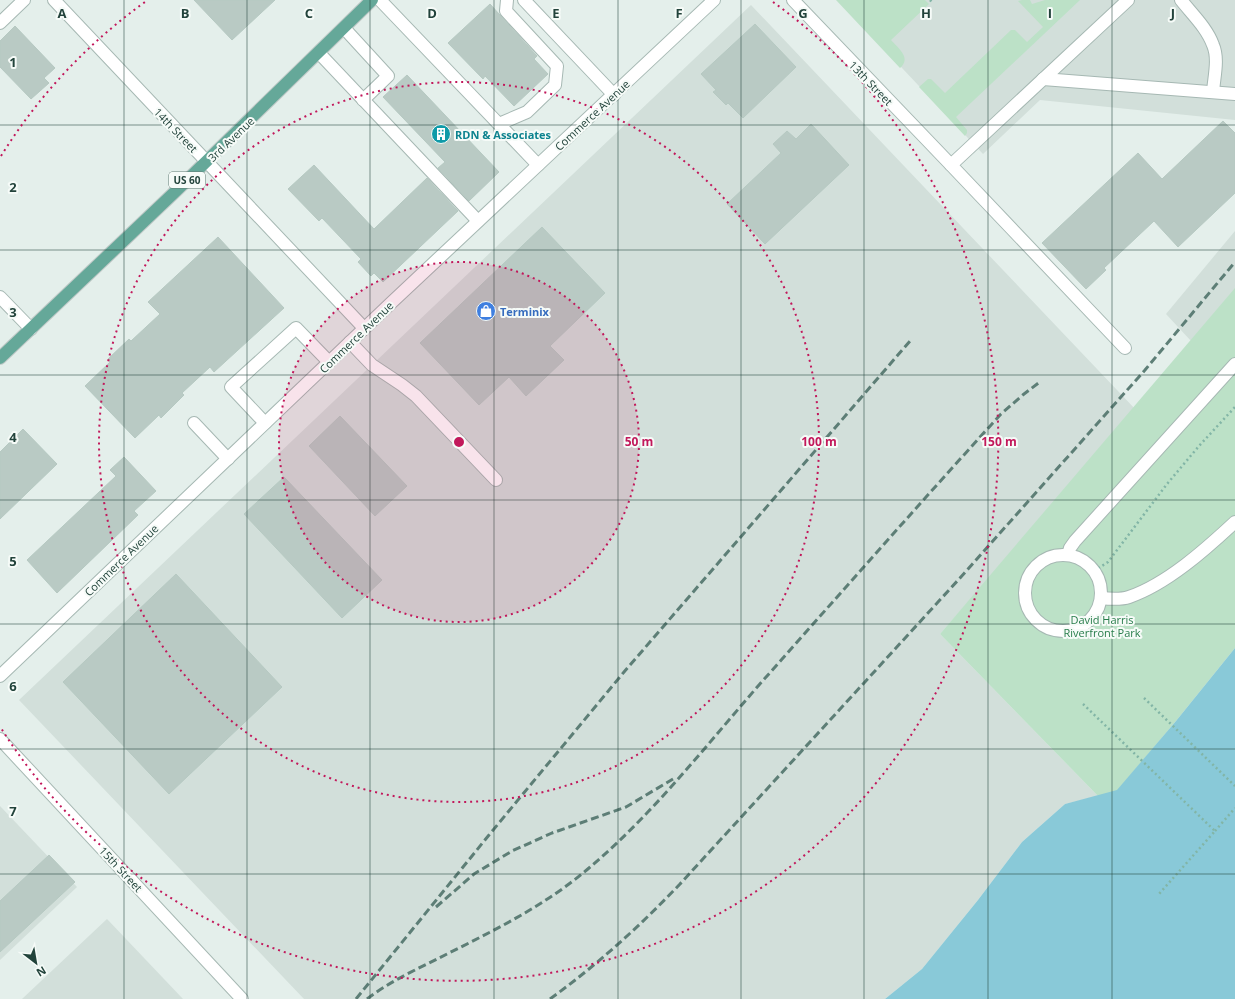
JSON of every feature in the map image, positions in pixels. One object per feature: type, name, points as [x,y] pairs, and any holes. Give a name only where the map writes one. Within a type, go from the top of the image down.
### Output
[{"type":"main road","name":"3rd Avenue","points":[[0,358],[206,162],[372,0]]},
{"type":"street","points":[[0,22],[24,0]]},
{"type":"street","name":"14th Street","points":[[54,0],[364,328]]},
{"type":"street","points":[[380,0],[538,165]]},
{"type":"street","points":[[499,124],[528,112],[555,85],[557,66],[506,11],[507,0]]},
{"type":"street","points":[[524,0],[614,94]]},
{"type":"street","name":"Commerce Avenue","points":[[0,676],[364,328],[714,0]]},
{"type":"street","name":"13th Street","points":[[793,0],[1125,348]]},
{"type":"street","points":[[951,165],[1128,0]]},
{"type":"street","points":[[1180,0],[1208,35],[1214,46],[1216,60],[1213,92]]},
{"type":"street","points":[[344,28],[388,76],[363,100]]},
{"type":"street","points":[[319,53],[478,221]]},
{"type":"street","points":[[1043,79],[1235,94]]},
{"type":"street","points":[[0,297],[31,329]]},
{"type":"street","points":[[265,424],[231,387],[296,328],[329,362]]},
{"type":"street","points":[[350,342],[372,365],[416,396],[496,480]]},
{"type":"street","points":[[1068,555],[1070,548],[1075,541],[1235,364]]},
{"type":"street","points":[[194,423],[228,459]]},
{"type":"street","points":[[1101,598],[1114,600],[1128,597],[1164,579],[1211,544],[1235,522]]},
{"type":"street","points":[[1068,555],[1080,559],[1094,571],[1101,586],[1101,598],[1096,611],[1088,622],[1076,629],[1062,631],[1049,628],[1037,621],[1029,610],[1025,597],[1026,583],[1032,571],[1042,561],[1055,556],[1068,555]]},
{"type":"street","name":"15th Street","points":[[0,740],[242,999]]},
{"type":"path","points":[[930,0],[933,3]]},
{"type":"path","points":[[1094,571],[1108,562],[1199,446],[1235,407]]},
{"type":"path","points":[[1144,698],[1235,786]]},
{"type":"path","points":[[1083,704],[1215,831]]},
{"type":"path","points":[[1159,894],[1235,808]]},
{"type":"shaded area","points":[[838,0],[1235,0],[1235,120],[1040,100],[983,154]]},
{"type":"shaded area","points":[[751,5],[1136,410],[940,634],[1098,796],[1065,804],[1022,842],[978,900],[922,969],[885,999],[304,999],[19,700]]},
{"type":"shaded area","points":[[1235,231],[1235,290],[1192,342],[1166,314]]},
{"type":"shaded area","points":[[0,806],[77,887],[0,960]]},
{"type":"shaded area","points":[[107,919],[183,999],[22,999]]},
{"type":"green space","points":[[836,0],[925,0],[929,4],[891,40],[903,53],[905,61],[900,68]]},
{"type":"green space","points":[[1030,0],[1032,4],[1045,0],[1080,0],[956,117],[967,130],[965,136],[919,87],[928,79],[931,79],[945,93],[1011,30],[1015,30],[1027,42],[1043,27],[1018,1]]},
{"type":"green space","name":"David Harris Riverfront Park","points":[[1235,288],[1235,648],[1117,791],[1098,796],[940,634]]},
{"type":"water","points":[[1235,648],[1235,999],[885,999],[922,969],[978,900],[1022,842],[1065,804],[1117,790],[1176,721]]},
{"type":"building","points":[[194,0],[275,0],[232,40]]},
{"type":"building","points":[[490,4],[537,56],[534,59],[548,74],[514,106],[485,76],[483,79],[448,43]]},
{"type":"building","points":[[755,24],[796,67],[743,118],[728,103],[726,105],[713,92],[716,90],[701,74]]},
{"type":"building","points":[[15,26],[55,68],[44,78],[49,83],[31,99],[0,67],[0,41]]},
{"type":"building","name":"RDN & Associates","points":[[407,75],[499,172],[469,201],[438,168],[445,162],[383,97]]},
{"type":"building","points":[[1223,121],[1235,133],[1235,193],[1178,247],[1154,221],[1104,268],[1106,270],[1086,289],[1042,243],[1138,153],[1162,179]]},
{"type":"building","points":[[811,124],[849,165],[765,244],[727,204],[781,153],[773,144],[787,131],[796,139]]},
{"type":"building","points":[[314,165],[374,229],[427,178],[458,211],[383,282],[374,273],[371,276],[358,262],[361,259],[322,218],[319,221],[288,189]]},
{"type":"building","points":[[542,227],[605,293],[550,346],[564,360],[526,396],[509,377],[479,405],[420,343]]},
{"type":"building","points":[[218,237],[284,308],[214,372],[210,367],[182,393],[184,395],[161,418],[159,415],[135,438],[85,386],[110,362],[108,359],[129,339],[131,341],[160,314],[148,302]]},
{"type":"building","points":[[340,416],[407,486],[375,516],[309,446]]},
{"type":"building","points":[[23,429],[57,464],[0,519],[0,452]]},
{"type":"building","points":[[124,457],[156,491],[134,511],[138,515],[57,593],[27,560],[116,476],[110,470]]},
{"type":"building","points":[[284,477],[382,580],[342,618],[244,514]]},
{"type":"building","points":[[176,574],[282,687],[169,794],[63,682]]},
{"type":"building","points":[[49,855],[75,882],[0,952],[0,901]]},
{"type":"railway","points":[[550,999],[585,973],[618,944],[680,884],[960,578],[1145,370],[1235,262]]},
{"type":"railway","points":[[356,999],[624,672],[910,341]]},
{"type":"railway","points":[[367,999],[402,977],[517,918],[572,882],[612,847],[677,780],[759,685],[1001,414],[1041,381]]},
{"type":"railway","points":[[436,907],[474,874],[512,851],[552,833],[626,807],[673,779]]},
{"type":"place","name":"RDN & Associates","points":[[441,134]]},
{"type":"place","name":"Terminix","points":[[486,311]]}]
